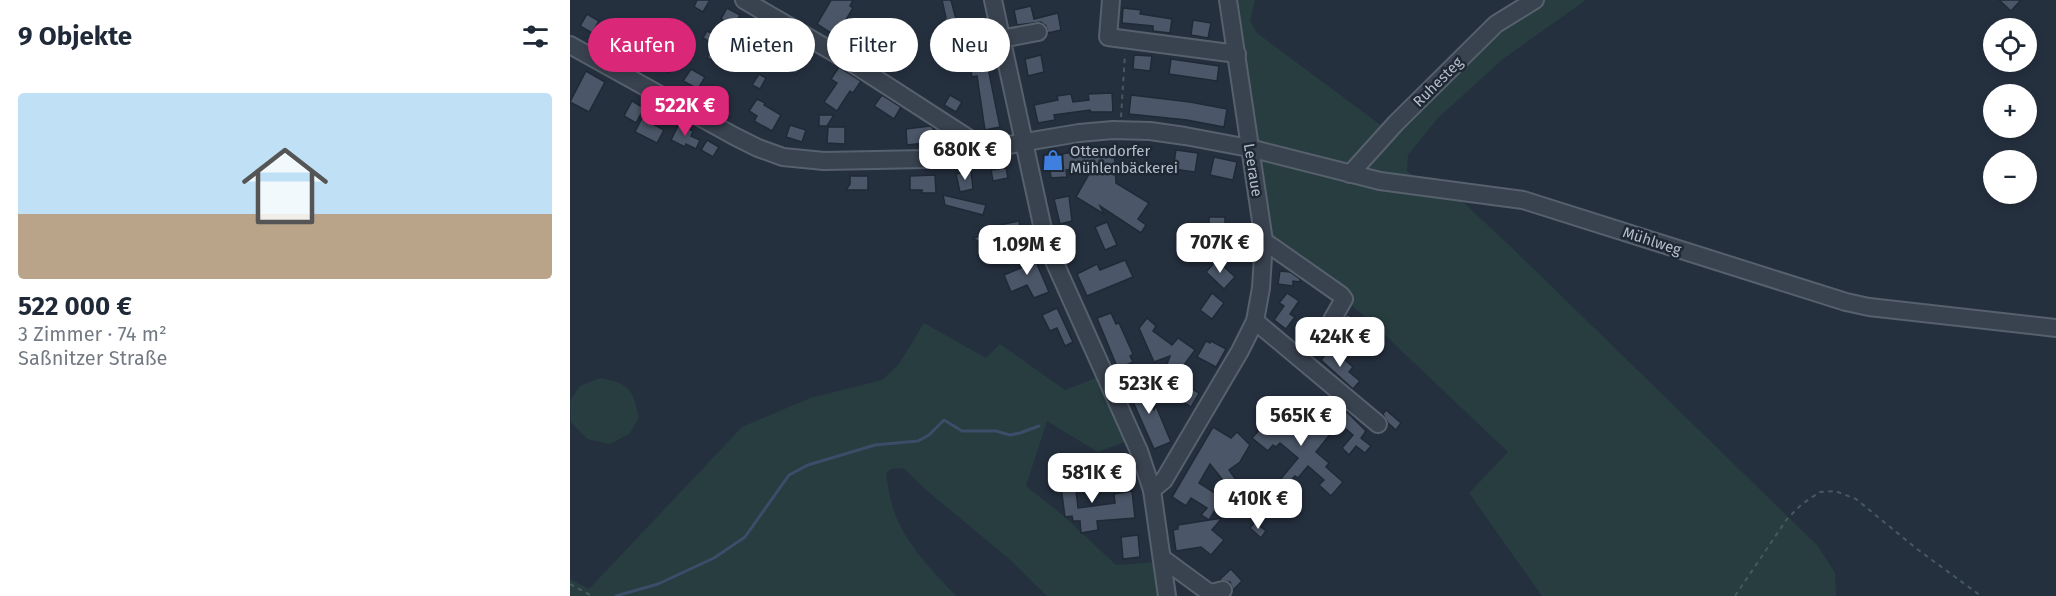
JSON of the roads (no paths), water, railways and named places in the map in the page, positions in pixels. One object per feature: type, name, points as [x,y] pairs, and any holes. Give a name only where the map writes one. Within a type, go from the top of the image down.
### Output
[{"type":"street","points":[[744,0],[852,63],[985,149]]},
{"type":"street","points":[[993,0],[997,18]]},
{"type":"street","points":[[1111,0],[1108,37],[1237,54]]},
{"type":"street","name":"Leeraue","points":[[1152,490],[1164,480],[1240,351],[1255,321],[1261,288],[1264,241],[1228,0]]},
{"type":"street","name":"Ruhesteg","points":[[1350,174],[1396,123],[1496,24],[1535,0]]},
{"type":"street","points":[[1010,37],[1038,32]]},
{"type":"street","name":"Mühlweg","points":[[570,45],[734,136],[783,157],[824,161],[926,159],[1079,133],[1150,130],[1249,148],[1380,181],[1522,200],[1846,302],[1904,311],[2056,328]]},
{"type":"street","points":[[1008,72],[1046,243],[1139,451],[1152,490],[1167,596]]},
{"type":"street","points":[[1264,241],[1341,294],[1344,299],[1343,304],[1332,320]]},
{"type":"street","points":[[1255,321],[1378,424]]},
{"type":"street","points":[[1162,558],[1193,585],[1212,593],[1223,590]]},
{"type":"waterway","points":[[616,596],[658,584],[714,558],[745,537],[789,475],[808,465],[875,445],[918,441],[929,435],[944,420],[962,431],[996,431],[1010,435],[1039,426]]},
{"type":"place","name":"Ottendorfer Mühlenbäckerei","points":[[1053,160]]}]
